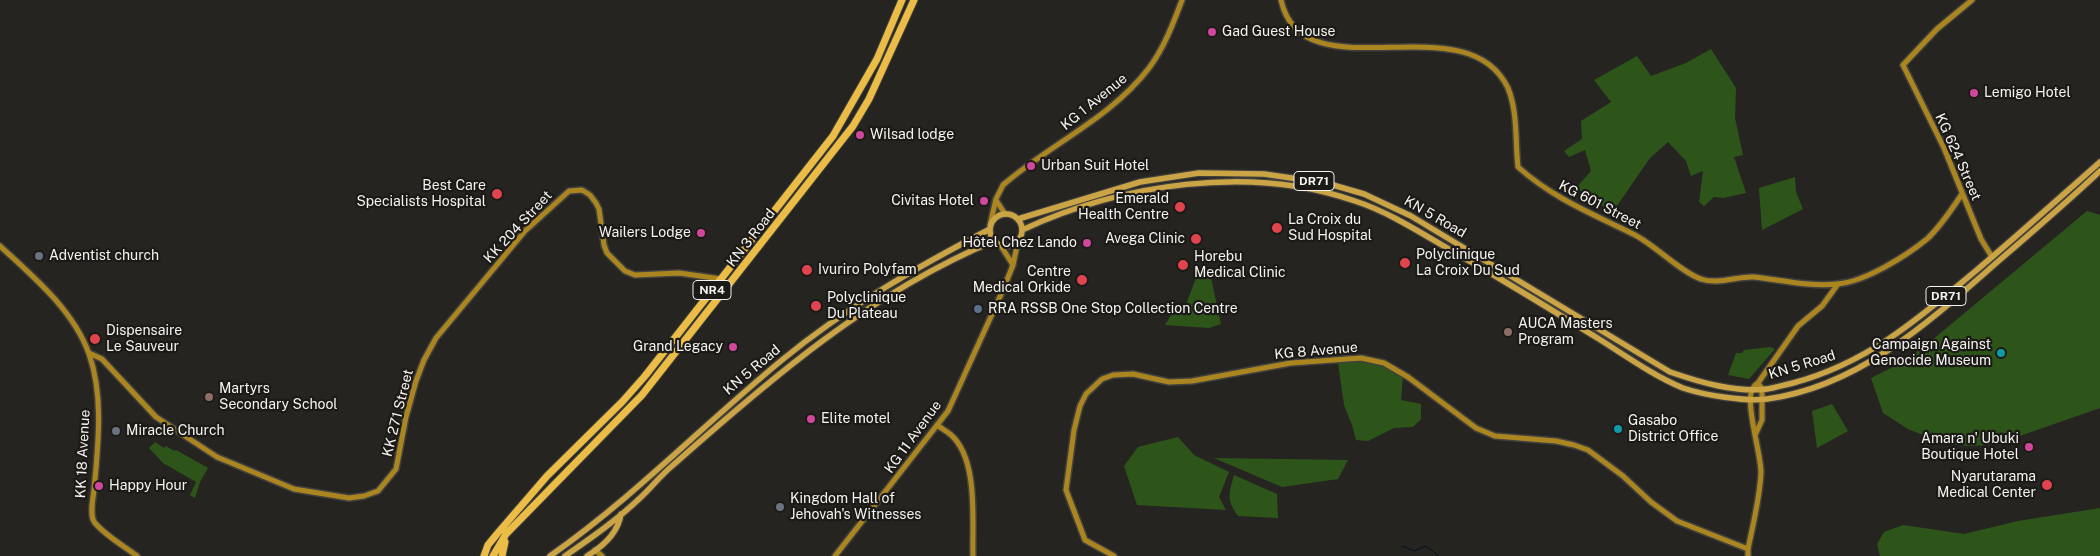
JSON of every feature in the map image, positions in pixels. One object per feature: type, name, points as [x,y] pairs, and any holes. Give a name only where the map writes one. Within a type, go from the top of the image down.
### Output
[{"type":"highway","name":"KN 3 Road","points":[[483,555],[497,534],[547,476],[624,400],[666,350],[833,136],[877,59],[902,0]]},
{"type":"highway","name":"KN 3 Road","points":[[493,556],[506,534],[632,406],[692,333],[853,126],[869,99],[914,0]]},
{"type":"highway","points":[[842,122],[853,126]]},
{"type":"highway","points":[[624,400],[632,406]]},
{"type":"highway","points":[[502,556],[506,534]]},
{"type":"main road","name":"KN 5 Road","points":[[1018,219],[1140,182],[1198,173],[1264,174],[1326,183],[1364,194],[1410,216],[1670,372],[1702,382],[1762,389],[1820,376],[1866,354],[1906,328],[1992,257],[2100,162]]},
{"type":"main road","name":"KN 5 Road","points":[[1022,230],[1076,209],[1132,193],[1173,186],[1225,182],[1258,182],[1292,186],[1354,200],[1375,209],[1471,262],[1684,388],[1750,400],[1809,389],[1847,373],[1888,351],[1959,295],[2100,171]]},
{"type":"main road","points":[[1375,209],[1378,201]]},
{"type":"main road","points":[[1005,214],[1018,219],[1022,230],[1018,240],[1010,246],[1001,246],[994,241],[990,227],[996,218],[1005,214]]},
{"type":"main road","name":"KN 5 Road","points":[[550,556],[626,499],[782,360],[816,334],[906,274],[990,227]]},
{"type":"main road","name":"KN 5 Road","points":[[565,556],[640,498],[670,467],[799,358],[836,330],[881,299],[928,272],[955,257],[994,241]]},
{"type":"main road","points":[[586,556],[614,533],[620,522],[620,514]]},
{"type":"street","name":"KG 1 Avenue","points":[[990,227],[999,191],[1009,180],[1094,120],[1138,80],[1157,56],[1182,0]]},
{"type":"street","points":[[1281,0],[1289,21],[1299,31],[1326,41],[1350,41]]},
{"type":"street","name":"KG 624 Street","points":[[1972,0],[1938,29],[1903,65],[1944,148],[1980,239],[1992,257]]},
{"type":"street","name":"KG 601 Street","points":[[1488,54],[1500,72],[1512,100],[1518,167],[1534,182],[1563,201],[1637,236],[1701,279],[1714,281],[1751,277],[1791,283],[1838,284],[1863,278],[1887,266],[1925,240],[1941,224],[1962,194]]},
{"type":"street","name":"KK 204 Street","points":[[476,291],[525,231],[564,194],[573,190],[582,190],[590,195],[600,209],[604,245],[607,253],[625,271],[635,275],[678,273],[721,278]]},
{"type":"street","points":[[996,199],[1005,214]]},
{"type":"street","name":"KG 11 Avenue","points":[[835,556],[937,426],[954,399],[1003,290],[1013,265],[1018,240]]},
{"type":"street","name":"KK 18 Avenue","points":[[0,246],[60,306],[89,353],[95,380],[98,409],[98,451],[92,506],[94,520],[102,529],[137,556]]},
{"type":"street","points":[[1001,246],[1013,265]]},
{"type":"street","points":[[1748,556],[1760,479],[1756,434],[1750,400],[1752,389],[1798,326],[1822,306],[1838,284]]},
{"type":"street","name":"KK 271 Street","points":[[89,353],[102,359],[156,417],[217,458],[294,489],[349,498],[378,491],[396,469],[406,416],[424,360],[436,338],[476,291]]},
{"type":"street","name":"KG 8 Avenue","points":[[1114,556],[1085,540],[1066,490],[1074,430],[1080,406],[1086,394],[1102,379],[1113,375],[1133,374],[1169,382],[1192,381],[1283,364],[1361,358],[1384,363],[1408,377],[1476,428],[1504,438],[1556,441],[1588,450],[1623,476],[1677,521],[1748,549]]},
{"type":"street","points":[[1756,434],[1762,420],[1762,389],[1758,382]]},
{"type":"street","points":[[937,426],[951,435],[963,454],[970,472],[972,556]]},
{"type":"street","points":[[595,550],[602,556]]},
{"type":"green space","points":[[1711,49],[1736,88],[1735,118],[1743,155],[1734,157],[1746,193],[1723,198],[1714,197],[1704,206],[1699,202],[1703,171],[1691,176],[1686,161],[1668,142],[1650,158],[1612,213],[1576,188],[1591,171],[1585,150],[1569,157],[1564,151],[1582,139],[1581,121],[1611,102],[1594,80],[1637,56],[1651,76],[1686,63]]},
{"type":"green space","points":[[1795,177],[1796,192],[1803,209],[1762,230],[1759,188]]},
{"type":"green space","points":[[2087,211],[2100,215],[2100,408],[2014,438],[1989,445],[1967,446],[1942,443],[1908,429],[1883,413],[1871,378],[1901,363],[1937,336]]},
{"type":"green space","points":[[1197,276],[1211,278],[1221,324],[1209,328],[1165,325],[1175,308],[1185,307]]},
{"type":"green space","points":[[1770,347],[1775,349],[1749,379],[1728,375],[1736,353],[1742,353],[1744,350]]},
{"type":"green space","points":[[1367,360],[1386,364],[1403,376],[1401,400],[1421,404],[1421,419],[1413,427],[1394,428],[1368,441],[1356,440],[1344,405],[1338,363]]},
{"type":"green space","points":[[1832,404],[1848,431],[1817,448],[1812,411]]},
{"type":"green space","points":[[1178,437],[1194,455],[1229,472],[1219,497],[1226,510],[1137,505],[1124,466],[1138,447]]},
{"type":"green space","points":[[155,442],[164,448],[166,446],[174,451],[176,450],[208,468],[200,482],[195,498],[190,495],[196,482],[163,463],[149,448]]},
{"type":"green space","points":[[1214,458],[1348,460],[1338,479],[1282,487]]},
{"type":"green space","points":[[1234,475],[1277,494],[1278,518],[1238,516],[1230,501]]},
{"type":"green space","points":[[2100,508],[2100,556],[1880,556],[1877,544],[1884,532],[1903,525],[1964,534],[2018,521]]},
{"type":"waterway","points":[[1402,546],[1414,551],[1426,546],[1439,556]]},
{"type":"place","name":"Gad Guest House","points":[[1212,32]]},
{"type":"place","name":"Lemigo Hotel","points":[[1974,93]]},
{"type":"place","name":"Wilsad lodge","points":[[860,135]]},
{"type":"place","name":"Urban Suit Hotel","points":[[1031,166]]},
{"type":"place","name":"Best Care Specialists Hospital","points":[[497,194]]},
{"type":"place","name":"Civitas Hotel","points":[[984,201]]},
{"type":"place","name":"Emerald Health Centre","points":[[1180,207]]},
{"type":"place","name":"La Croix du Sud Hospital","points":[[1277,228]]},
{"type":"place","name":"Wailers Lodge","points":[[701,233]]},
{"type":"place","name":"Avega Clinic","points":[[1196,239]]},
{"type":"place","name":"Hôtel Chez Lando","points":[[1087,243]]},
{"type":"place","name":"Adventist church","points":[[39,256]]},
{"type":"place","name":"Polyclinique La Croix Du Sud","points":[[1405,263]]},
{"type":"place","name":"Horebu Medical Clinic","points":[[1183,265]]},
{"type":"place","name":"Ivuriro Polyfam","points":[[807,270]]},
{"type":"place","name":"Centre Medical Orkide","points":[[1082,280]]},
{"type":"place","name":"Polyclinique Du Plateau","points":[[816,306]]},
{"type":"place","name":"RRA RSSB One Stop Collection Centre","points":[[978,309]]},
{"type":"place","name":"AUCA Masters Program","points":[[1508,332]]},
{"type":"place","name":"Dispensaire Le Sauveur","points":[[95,339]]},
{"type":"place","name":"Grand Legacy","points":[[733,347]]},
{"type":"place","name":"Campaign Against Genocide Museum","points":[[2001,353]]},
{"type":"place","name":"Martyrs Secondary School","points":[[209,397]]},
{"type":"place","name":"Elite motel","points":[[811,419]]},
{"type":"place","name":"Gasabo District Office","points":[[1618,429]]},
{"type":"place","name":"Miracle Church","points":[[116,431]]},
{"type":"place","name":"Amara n' Ubuki Boutique Hotel","points":[[2029,447]]},
{"type":"place","name":"Nyarutarama Medical Center","points":[[2047,485]]},
{"type":"place","name":"Happy Hour","points":[[99,486]]},
{"type":"place","name":"Kingdom Hall of Jehovah's Witnesses","points":[[780,507]]}]
